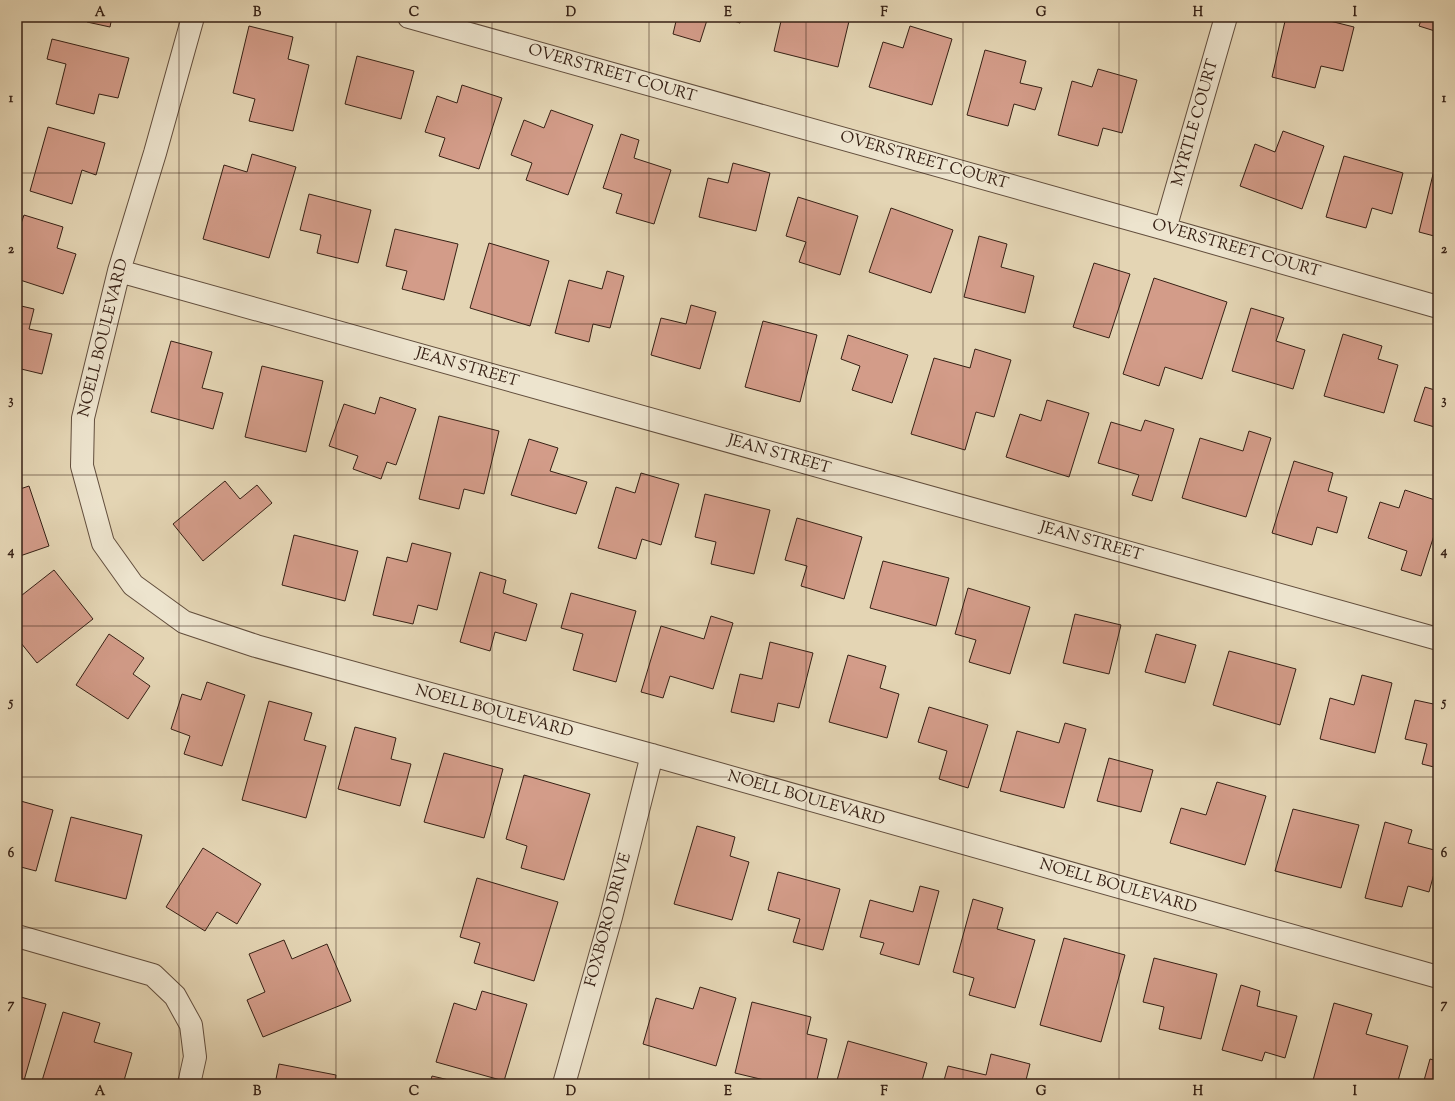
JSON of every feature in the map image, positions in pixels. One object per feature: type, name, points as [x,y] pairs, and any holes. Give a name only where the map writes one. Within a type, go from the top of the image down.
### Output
[{"type":"street","name":"NOELL BOULEVARD","points":[[193,17],[155,154],[119,271],[82,418],[82,466],[103,543],[133,585],[184,622],[256,646],[652,755],[1438,977]]},
{"type":"street","name":"OVERSTREET COURT","points":[[409,17],[1438,307]]},
{"type":"street","name":"MYRTLE COURT","points":[[1165,229],[1226,17]]},
{"type":"street","name":"JEAN STREET","points":[[119,271],[1438,639]]},
{"type":"street","name":"FOXBORO DRIVE","points":[[564,1084],[611,917],[652,755]]},
{"type":"street","points":[[17,936],[152,975],[175,996],[191,1025],[195,1057],[189,1084]]},
{"type":"building","points":[[88,17],[112,17],[110,27],[87,22]]},
{"type":"building","points":[[677,17],[708,17],[700,42],[673,34]]},
{"type":"building","points":[[721,17],[742,17],[740,23]]},
{"type":"building","points":[[782,17],[850,17],[838,67],[774,51]]},
{"type":"building","points":[[1159,17],[1172,17],[1171,20]]},
{"type":"building","points":[[1286,17],[1314,17],[1354,27],[1343,71],[1321,66],[1315,88],[1272,77]]},
{"type":"building","points":[[1422,17],[1438,17],[1438,32],[1419,26]]},
{"type":"building","points":[[249,26],[293,37],[288,59],[309,65],[293,131],[249,121],[255,99],[233,93]]},
{"type":"building","points":[[910,26],[952,39],[932,105],[869,87],[883,42],[903,48]]},
{"type":"building","points":[[52,39],[129,58],[118,98],[99,94],[94,114],[56,104],[66,64],[47,59]]},
{"type":"building","points":[[985,50],[1026,61],[1020,83],[1042,88],[1035,110],[1014,104],[1008,126],[967,115]]},
{"type":"building","points":[[357,56],[414,71],[401,119],[345,104]]},
{"type":"building","points":[[1098,69],[1137,80],[1122,133],[1103,128],[1098,146],[1058,135],[1072,81],[1092,87]]},
{"type":"building","points":[[462,85],[502,98],[479,169],[439,156],[445,138],[425,132],[437,96],[457,103]]},
{"type":"building","points":[[551,110],[593,125],[568,195],[526,180],[532,163],[511,155],[524,120],[544,128]]},
{"type":"building","points":[[48,127],[105,143],[96,175],[82,170],[72,204],[30,191]]},
{"type":"building","points":[[1283,131],[1324,146],[1302,209],[1240,186],[1255,144],[1275,152]]},
{"type":"building","points":[[621,134],[639,140],[634,158],[671,170],[654,224],[616,213],[622,194],[603,188]]},
{"type":"building","points":[[252,154],[296,167],[269,258],[203,239],[224,165],[247,172]]},
{"type":"building","points":[[1344,156],[1403,173],[1392,214],[1372,208],[1366,228],[1326,217]]},
{"type":"building","points":[[1436,162],[1438,163],[1438,237],[1419,232]]},
{"type":"building","points":[[733,163],[770,173],[756,231],[699,217],[708,178],[728,183]]},
{"type":"building","points":[[309,194],[371,210],[358,263],[317,253],[321,235],[300,230]]},
{"type":"building","points":[[798,197],[858,216],[840,275],[799,262],[806,242],[786,236]]},
{"type":"building","points":[[891,208],[953,230],[931,293],[869,272]]},
{"type":"building","points":[[24,215],[63,227],[57,248],[76,254],[63,294],[17,279],[17,235]]},
{"type":"building","points":[[395,229],[458,244],[444,300],[402,289],[407,271],[386,266]]},
{"type":"building","points":[[979,236],[1007,244],[1001,267],[1034,276],[1025,313],[964,297]]},
{"type":"building","points":[[489,243],[549,261],[530,326],[470,308]]},
{"type":"building","points":[[1094,263],[1130,274],[1109,338],[1073,327]]},
{"type":"building","points":[[607,271],[624,276],[610,328],[593,324],[589,342],[555,333],[569,280],[602,289]]},
{"type":"building","points":[[1154,278],[1227,302],[1202,379],[1165,367],[1159,386],[1123,374]]},
{"type":"building","points":[[17,305],[34,309],[29,329],[52,334],[42,374],[17,368]]},
{"type":"building","points":[[691,305],[716,312],[700,369],[651,355],[661,318],[686,324]]},
{"type":"building","points":[[1251,308],[1284,318],[1276,341],[1305,350],[1293,389],[1232,371]]},
{"type":"building","points":[[763,321],[817,335],[800,402],[745,387]]},
{"type":"building","points":[[1343,334],[1382,346],[1378,359],[1398,365],[1384,413],[1324,396]]},
{"type":"building","points":[[848,335],[908,355],[892,403],[852,390],[860,366],[841,359]]},
{"type":"building","points":[[171,341],[212,352],[202,388],[223,393],[213,429],[151,412]]},
{"type":"building","points":[[975,349],[1011,360],[994,417],[976,412],[965,450],[911,434],[934,358],[970,368]]},
{"type":"building","points":[[262,366],[323,381],[306,452],[245,437]]},
{"type":"building","points":[[1425,387],[1438,391],[1438,428],[1414,421]]},
{"type":"building","points":[[380,397],[416,409],[396,465],[387,462],[381,479],[353,469],[358,456],[329,446],[344,404],[375,414]]},
{"type":"building","points":[[1047,400],[1089,413],[1069,477],[1006,457],[1020,414],[1041,421]]},
{"type":"building","points":[[439,416],[499,431],[484,494],[464,489],[459,509],[419,499]]},
{"type":"building","points":[[1145,420],[1174,429],[1152,501],[1132,495],[1139,475],[1098,463],[1111,422],[1141,431]]},
{"type":"building","points":[[17,423],[19,460],[17,460]]},
{"type":"building","points":[[1249,431],[1271,438],[1246,517],[1182,498],[1200,438],[1243,451]]},
{"type":"building","points":[[529,439],[558,448],[550,471],[587,482],[576,514],[511,495]]},
{"type":"building","points":[[1294,461],[1333,473],[1328,491],[1347,497],[1337,533],[1317,527],[1312,545],[1272,533]]},
{"type":"building","points":[[641,473],[679,484],[661,545],[642,539],[636,559],[598,548],[616,487],[635,493]]},
{"type":"building","points":[[225,481],[240,499],[257,485],[272,503],[203,561],[173,524]]},
{"type":"building","points":[[29,486],[49,546],[17,557],[17,490]]},
{"type":"building","points":[[1405,490],[1438,501],[1438,523],[1421,576],[1401,570],[1407,551],[1368,538],[1380,502],[1399,508]]},
{"type":"building","points":[[705,494],[770,510],[754,574],[711,564],[716,542],[695,537]]},
{"type":"building","points":[[797,518],[862,537],[844,599],[801,586],[807,566],[785,560]]},
{"type":"building","points":[[294,535],[358,551],[345,601],[282,585]]},
{"type":"building","points":[[412,543],[451,553],[437,610],[418,605],[413,624],[373,615],[387,557],[407,562]]},
{"type":"building","points":[[883,561],[949,578],[936,626],[870,608]]},
{"type":"building","points":[[54,570],[93,619],[37,663],[17,638],[17,599]]},
{"type":"building","points":[[480,572],[506,580],[503,593],[537,604],[526,641],[495,632],[490,651],[460,642]]},
{"type":"building","points":[[968,588],[1030,607],[1010,674],[969,662],[976,640],[955,634]]},
{"type":"building","points":[[571,593],[636,611],[616,682],[573,670],[583,634],[561,628]]},
{"type":"building","points":[[1075,614],[1121,625],[1109,674],[1063,663]]},
{"type":"building","points":[[711,616],[733,623],[713,689],[670,676],[663,698],[641,692],[661,626],[704,639]]},
{"type":"building","points":[[109,634],[144,658],[133,674],[150,686],[128,719],[76,685]]},
{"type":"building","points":[[1156,634],[1196,645],[1185,683],[1145,672]]},
{"type":"building","points":[[770,642],[813,653],[799,708],[778,703],[774,722],[731,712],[740,674],[762,679]]},
{"type":"building","points":[[1229,651],[1296,669],[1280,725],[1213,705]]},
{"type":"building","points":[[848,655],[886,666],[880,688],[899,694],[887,738],[829,722]]},
{"type":"building","points":[[1362,675],[1392,683],[1375,753],[1320,739],[1330,698],[1354,705]]},
{"type":"building","points":[[207,682],[245,695],[222,766],[184,754],[190,736],[171,729],[182,694],[201,700]]},
{"type":"building","points":[[1415,700],[1438,705],[1438,768],[1422,764],[1427,744],[1405,739]]},
{"type":"building","points":[[269,701],[312,713],[304,740],[326,746],[306,818],[242,800]]},
{"type":"building","points":[[929,707],[988,725],[968,788],[939,779],[947,751],[918,742]]},
{"type":"building","points":[[1065,723],[1086,729],[1064,808],[1000,791],[1017,731],[1059,743]]},
{"type":"building","points":[[355,727],[396,738],[391,759],[411,764],[400,806],[338,789]]},
{"type":"building","points":[[444,753],[503,769],[484,838],[424,822]]},
{"type":"building","points":[[1109,758],[1153,770],[1141,812],[1097,801]]},
{"type":"building","points":[[524,775],[590,794],[564,880],[521,868],[527,846],[506,839]]},
{"type":"building","points":[[1217,782],[1266,796],[1245,865],[1170,843],[1181,808],[1206,815]]},
{"type":"building","points":[[17,800],[53,810],[36,871],[17,866]]},
{"type":"building","points":[[1293,809],[1359,825],[1341,888],[1275,871]]},
{"type":"building","points":[[71,817],[142,835],[126,899],[55,881]]},
{"type":"building","points":[[1385,822],[1412,830],[1408,843],[1438,851],[1438,859],[1429,892],[1408,886],[1402,907],[1365,898]]},
{"type":"building","points":[[697,826],[735,837],[730,856],[749,862],[732,920],[674,904]]},
{"type":"building","points":[[203,848],[261,884],[237,924],[217,912],[205,931],[166,907]]},
{"type":"building","points":[[778,872],[840,889],[823,950],[793,942],[800,919],[768,910]]},
{"type":"building","points":[[477,878],[558,902],[534,981],[474,963],[480,943],[460,937]]},
{"type":"building","points":[[920,886],[939,891],[919,965],[880,954],[884,943],[860,937],[870,900],[913,912]]},
{"type":"building","points":[[973,899],[1003,908],[997,929],[1035,940],[1015,1008],[969,995],[974,978],[953,972]]},
{"type":"building","points":[[1064,938],[1125,955],[1101,1042],[1040,1025]]},
{"type":"building","points":[[284,940],[292,959],[327,944],[351,1001],[263,1037],[247,1000],[265,992],[249,954]]},
{"type":"building","points":[[1154,958],[1217,974],[1201,1039],[1159,1029],[1164,1007],[1143,1002]]},
{"type":"building","points":[[1241,985],[1260,991],[1257,1006],[1297,1016],[1285,1058],[1265,1052],[1262,1061],[1222,1050]]},
{"type":"building","points":[[700,987],[736,998],[716,1066],[643,1044],[656,998],[693,1009]]},
{"type":"building","points":[[482,991],[527,1004],[504,1081],[436,1062],[454,1003],[476,1010]]},
{"type":"building","points":[[17,996],[46,1004],[23,1084],[17,1084]]},
{"type":"building","points":[[752,1002],[811,1017],[807,1034],[827,1039],[816,1084],[781,1084],[735,1073]]},
{"type":"building","points":[[1334,1003],[1372,1014],[1366,1034],[1408,1046],[1397,1084],[1312,1084]]},
{"type":"building","points":[[63,1012],[100,1023],[94,1042],[132,1053],[123,1084],[41,1084]]},
{"type":"building","points":[[848,1041],[927,1063],[921,1084],[836,1084]]},
{"type":"building","points":[[991,1054],[1030,1064],[1025,1084],[943,1084],[948,1066],[986,1075]]},
{"type":"building","points":[[1430,1059],[1438,1061],[1438,1084],[1423,1084]]},
{"type":"building","points":[[279,1064],[336,1075],[335,1084],[275,1084]]},
{"type":"building","points":[[432,1076],[466,1084],[430,1084]]},
{"type":"building","points":[[1084,1080],[1099,1084],[1083,1084]]}]
